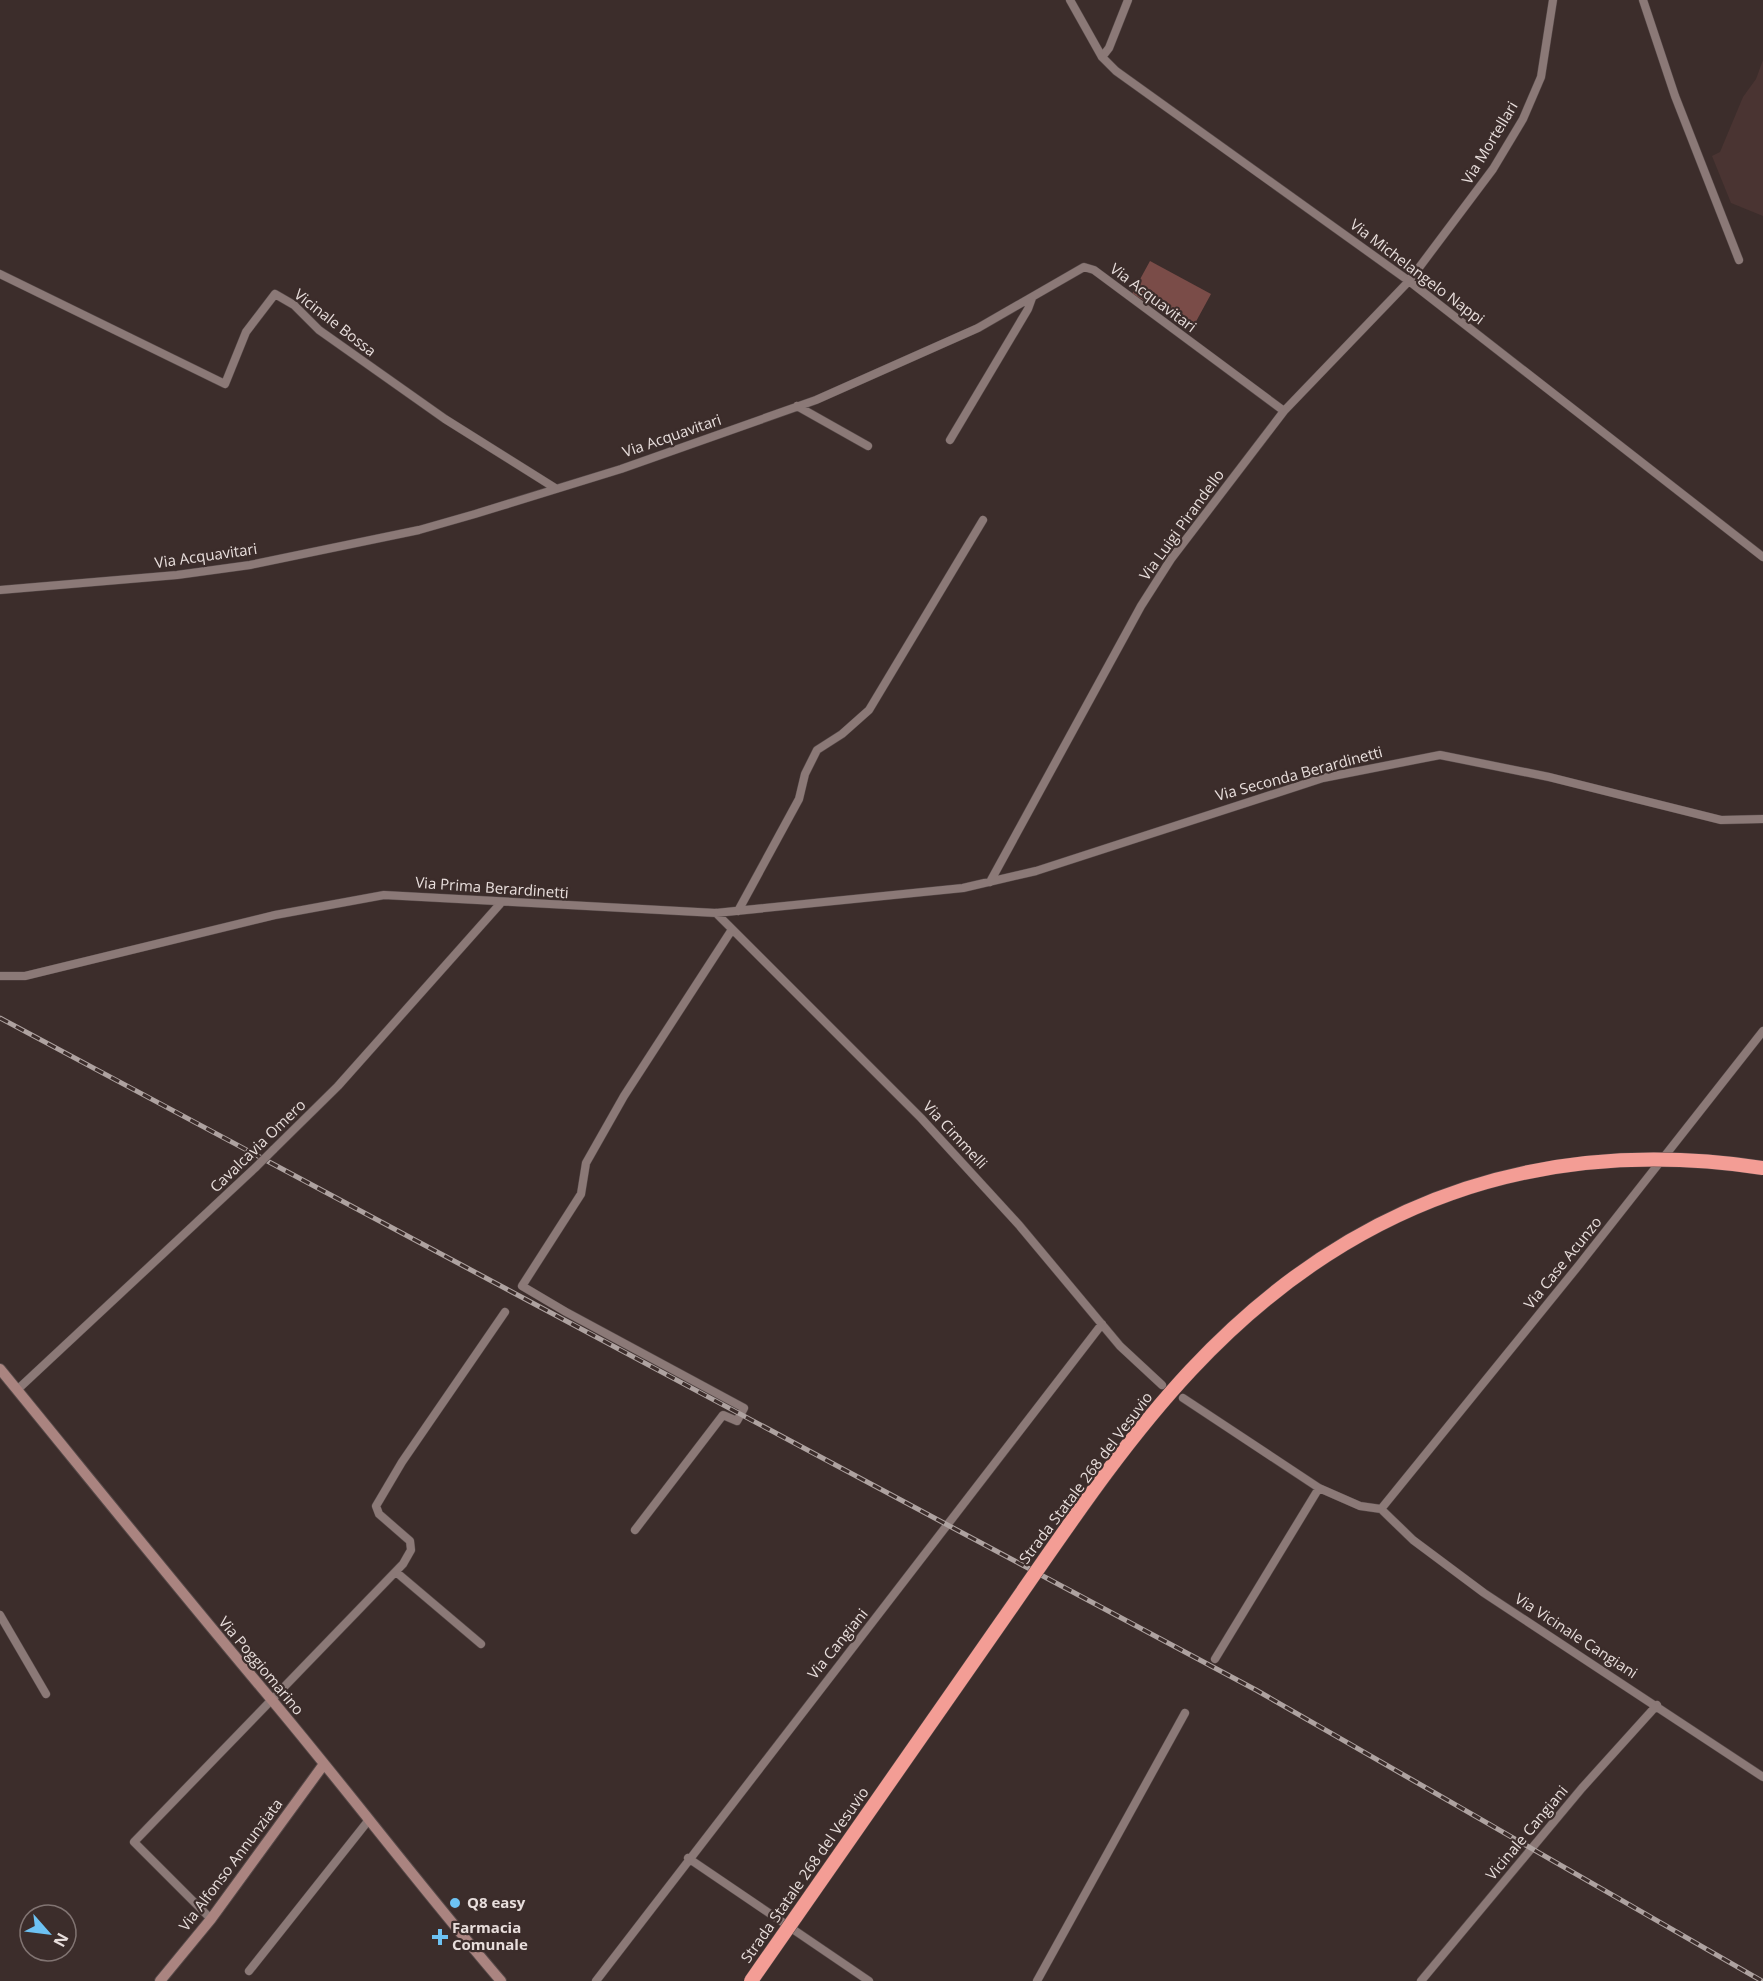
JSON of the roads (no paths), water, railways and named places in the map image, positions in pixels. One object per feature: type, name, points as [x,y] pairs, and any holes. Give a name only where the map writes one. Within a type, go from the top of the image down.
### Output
[{"type":"highway","name":"Strada Statale 268 del Vesuvio","points":[[751,1981],[1114,1464],[1188,1372],[1237,1323],[1274,1291],[1328,1252],[1386,1220],[1444,1195],[1491,1180],[1568,1164],[1626,1159],[1685,1159],[1763,1168]]},
{"type":"main road","name":"Via Poggiomarino","points":[[0,1369],[226,1649],[324,1764],[426,1894],[501,1981]]},
{"type":"main road","name":"Via Alfonso Annunziata","points":[[160,1981],[211,1919],[324,1764]]},
{"type":"street","name":"Via Michelangelo Nappi","points":[[1070,0],[1102,57],[1116,71],[1409,281],[1763,557]]},
{"type":"street","points":[[1102,57],[1109,48],[1128,0]]},
{"type":"street","name":"Via Mortellari","points":[[1409,281],[1493,169],[1523,119],[1541,77],[1553,0]]},
{"type":"street","points":[[1643,0],[1675,96],[1739,260]]},
{"type":"street","name":"Via Acquavitari","points":[[0,590],[177,575],[250,565],[419,530],[621,469],[797,406],[873,376],[978,328],[1032,298],[1076,269],[1084,267],[1094,270],[1284,411]]},
{"type":"street","name":"Vicinale Bossa","points":[[0,274],[225,384],[246,332],[275,294],[294,305],[319,330],[445,419],[555,488]]},
{"type":"street","name":"Via Luigi Pirandello","points":[[990,882],[1141,606],[1171,559],[1284,411],[1409,281]]},
{"type":"street","points":[[950,440],[1028,309],[1032,298]]},
{"type":"street","points":[[797,406],[868,446]]},
{"type":"street","points":[[738,911],[799,799],[805,774],[817,750],[842,734],[869,710],[983,520]]},
{"type":"street","name":"Via Seconda Berardinetti","points":[[990,882],[1036,871],[1199,816],[1323,778],[1440,755],[1549,777],[1721,820],[1763,819]]},
{"type":"street","name":"Via Prima Berardinetti","points":[[0,976],[25,976],[275,915],[384,896],[434,896],[500,904],[716,913],[867,899],[963,888],[990,882]]},
{"type":"street","name":"Cavalcavia Omero","points":[[17,1390],[256,1167],[332,1092],[500,904]]},
{"type":"street","name":"Via Cimmelli","points":[[716,913],[731,931],[921,1118],[1019,1225],[1140,1368],[1162,1385]]},
{"type":"street","points":[[635,1530],[723,1415],[737,1421],[744,1408],[522,1286],[581,1194],[586,1163],[624,1096],[731,931]]},
{"type":"street","name":"Via Case Acunzo","points":[[1382,1509],[1579,1265],[1763,1030]]},
{"type":"street","points":[[211,1919],[134,1842],[270,1699],[396,1572],[411,1550],[410,1540],[379,1514],[376,1506],[402,1462],[505,1312]]},
{"type":"street","name":"Via Cangiani","points":[[596,1981],[688,1858],[1102,1324]]},
{"type":"street","points":[[1184,1398],[1319,1488],[1360,1506],[1382,1509]]},
{"type":"street","points":[[1215,1659],[1319,1488]]},
{"type":"street","name":"Via Vicinale Cangiani","points":[[1382,1509],[1413,1540],[1467,1580],[1763,1777]]},
{"type":"street","points":[[396,1572],[481,1644]]},
{"type":"street","points":[[0,1615],[46,1694]]},
{"type":"street","name":"Vicinale Cangiani","points":[[1421,1981],[1576,1796],[1657,1705]]},
{"type":"street","points":[[1037,1981],[1185,1713]]},
{"type":"street","points":[[249,1971],[368,1821]]},
{"type":"street","points":[[688,1858],[868,1981]]},
{"type":"railway","points":[[0,1018],[1256,1690],[1762,1981]]},
{"type":"place","name":"Q8 easy","points":[[455,1903]]},
{"type":"place","name":"Farmacia Comunale","points":[[440,1937]]}]
